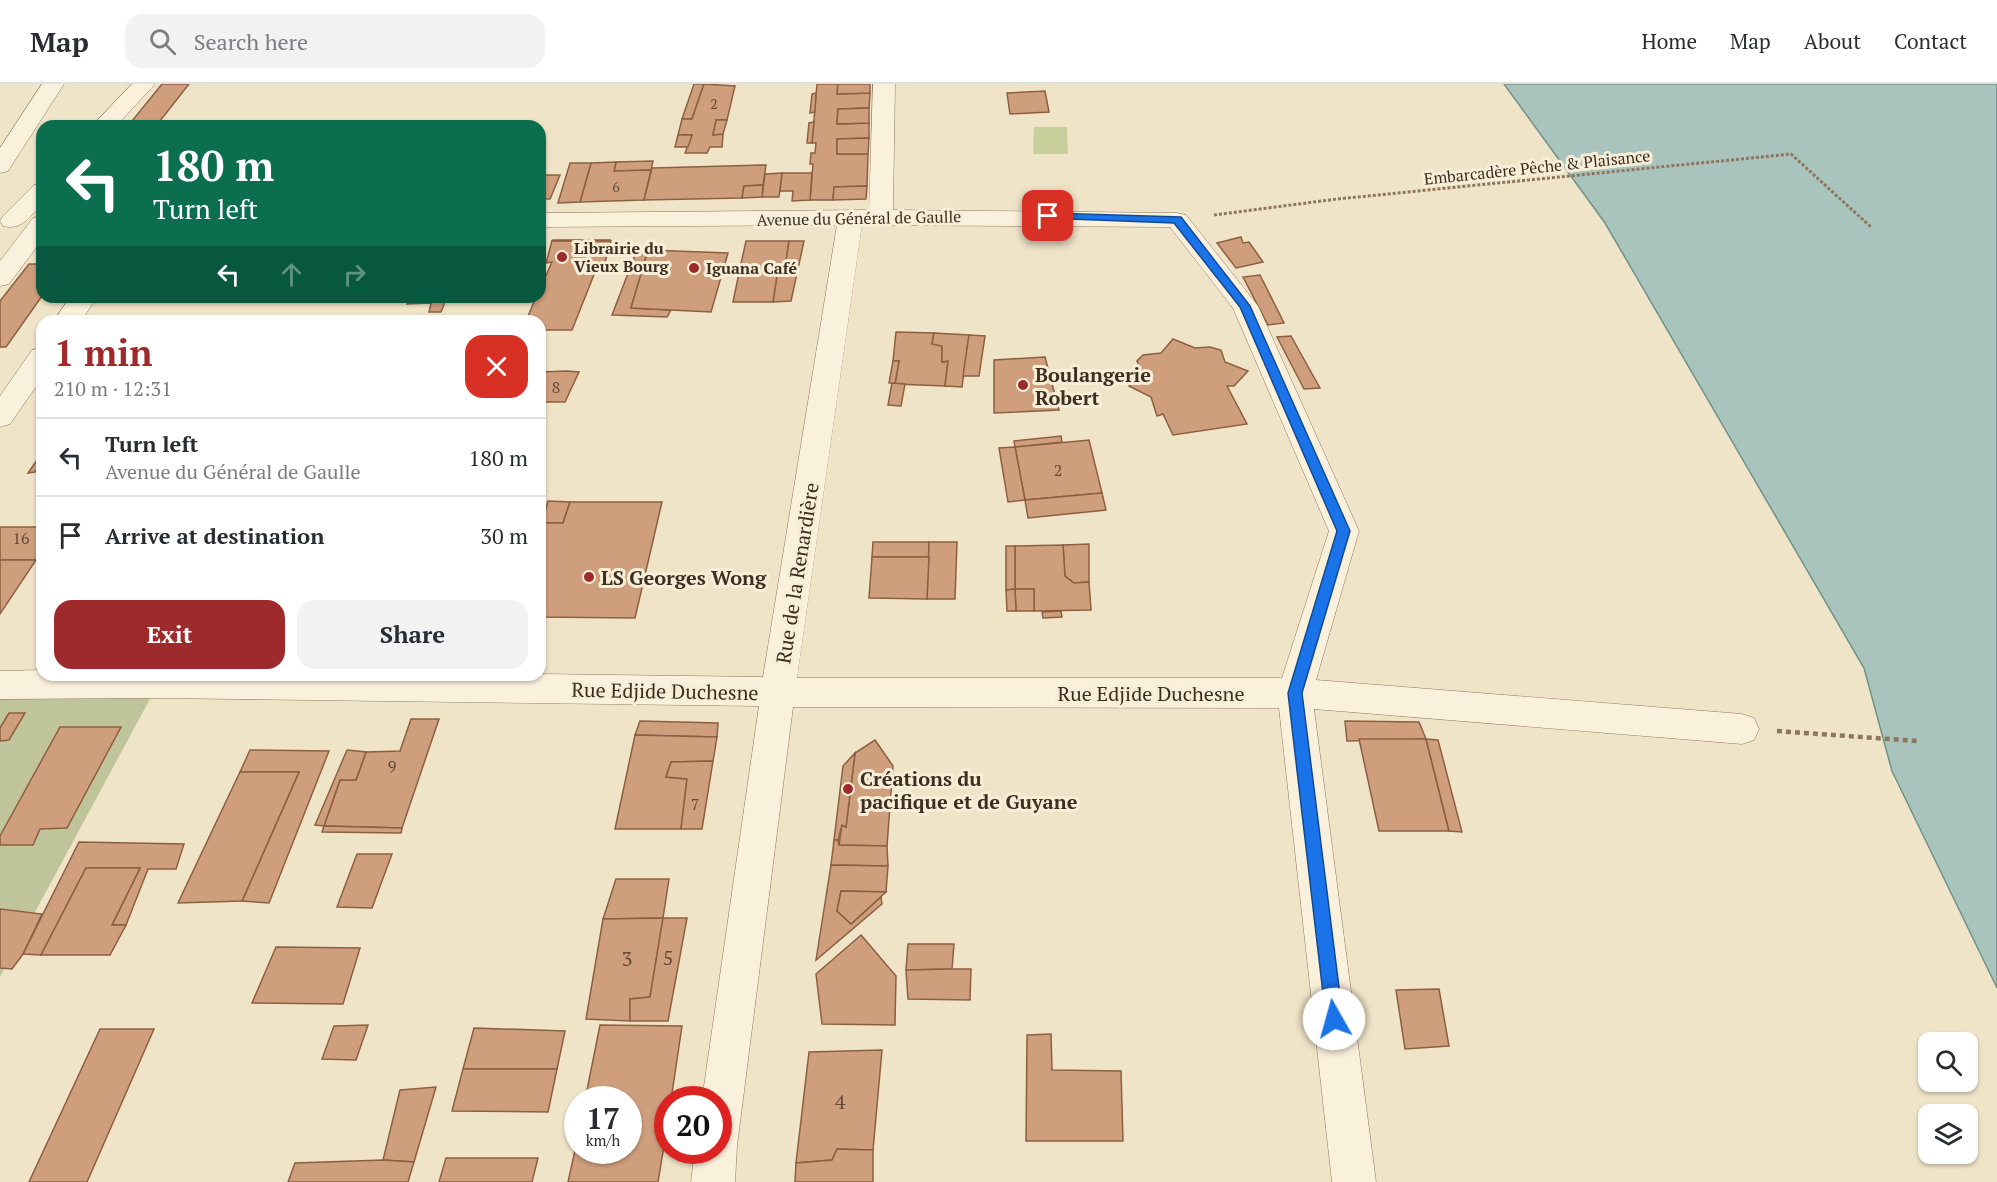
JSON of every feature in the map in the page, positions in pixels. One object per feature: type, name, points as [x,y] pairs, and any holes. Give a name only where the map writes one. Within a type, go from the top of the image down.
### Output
[{"type":"street","points":[[0,166],[53,84]]},
{"type":"street","points":[[109,120],[144,84]]},
{"type":"street","points":[[881,219],[884,84]]},
{"type":"street","points":[[6,221],[36,195]]},
{"type":"street","name":"Avenue du Général de Gaulle","points":[[546,220],[1027,216],[1177,220]]},
{"type":"street","name":"Rue de la Renardière","points":[[725,1086],[778,692],[850,219]]},
{"type":"street","points":[[1177,220],[1245,306],[1344,531],[1295,693],[1354,1182]]},
{"type":"street","points":[[6,221],[36,222]]},
{"type":"street","points":[[0,278],[36,230]]},
{"type":"street","points":[[0,417],[36,366]]},
{"type":"street","name":"Rue Edjide Duchesne","points":[[0,685],[158,684],[778,692],[1295,693],[1742,729]]},
{"type":"street","points":[[713,1182],[715,1164]]},
{"type":"path","name":"Embarcadère Pêche & Plaisance","points":[[1177,220],[1337,200],[1791,153],[1871,228]]},
{"type":"path","points":[[1742,729],[1917,741]]},
{"type":"green space","points":[[1034,127],[1067,127],[1068,154],[1033,154]]},
{"type":"green space","points":[[158,684],[0,977],[0,685]]},
{"type":"water","points":[[1504,84],[1997,84],[1997,988],[1892,771],[1864,668],[1605,223]]},
{"type":"building","points":[[162,84],[189,84],[161,120],[133,120]]},
{"type":"building","points":[[694,84],[704,84],[692,119],[682,119]]},
{"type":"building","points":[[704,84],[735,86],[727,120],[716,120],[713,135],[723,134],[722,147],[710,147],[707,153],[685,153],[692,135],[678,135],[682,119],[692,119]]},
{"type":"building","points":[[817,84],[838,84],[837,94],[870,93],[869,108],[838,109],[837,124],[869,123],[869,138],[837,139],[837,154],[868,154],[867,186],[834,187],[833,200],[810,200],[813,164],[810,164],[811,153],[815,153],[816,143],[812,143]]},
{"type":"building","points":[[838,84],[870,84],[870,93],[837,94]]},
{"type":"building","points":[[1045,91],[1049,112],[1010,114],[1007,93]]},
{"type":"building","points":[[816,93],[815,112],[810,113],[812,94]]},
{"type":"building","points":[[869,108],[869,123],[837,124],[838,109]]},
{"type":"building","points":[[716,120],[727,120],[723,134],[713,135]]},
{"type":"building","points":[[814,122],[812,143],[807,143],[809,123]]},
{"type":"building","points":[[678,135],[692,135],[688,147],[675,147]]},
{"type":"building","points":[[869,138],[868,154],[837,154],[837,139]]},
{"type":"building","points":[[653,161],[651,170],[614,171],[616,162]]},
{"type":"building","points":[[616,162],[614,171],[651,170],[644,200],[580,202],[591,163]]},
{"type":"building","points":[[570,163],[591,163],[580,202],[558,203]]},
{"type":"building","points":[[766,165],[763,185],[744,186],[742,198],[644,200],[652,168]]},
{"type":"building","points":[[782,173],[812,173],[810,200],[792,201],[793,191],[780,191]]},
{"type":"building","points":[[782,173],[779,197],[762,197],[765,174]]},
{"type":"building","points":[[546,175],[560,175],[550,199],[546,199]]},
{"type":"building","points":[[763,185],[762,197],[742,198],[744,186]]},
{"type":"building","points":[[867,186],[866,199],[833,200],[834,187]]},
{"type":"building","points":[[1241,237],[1243,243],[1249,242],[1263,262],[1236,268],[1217,243]]},
{"type":"building","points":[[553,240],[611,240],[552,241]]},
{"type":"building","points":[[552,241],[611,241],[605,262],[599,262],[572,330],[546,330],[546,315],[528,315],[534,303],[546,303],[546,276],[552,262],[546,263]]},
{"type":"building","points":[[746,241],[789,241],[785,268],[740,268]]},
{"type":"building","points":[[789,241],[804,241],[791,301],[773,302],[778,269],[785,268]]},
{"type":"building","points":[[637,250],[648,250],[631,308],[671,310],[667,317],[612,315]]},
{"type":"building","points":[[648,250],[728,253],[711,312],[631,308]]},
{"type":"building","points":[[29,264],[36,264],[37,303],[6,347],[0,347],[0,301]]},
{"type":"building","points":[[740,268],[778,269],[773,302],[733,302]]},
{"type":"building","points":[[1260,275],[1284,323],[1268,325],[1243,277]]},
{"type":"building","points":[[431,303],[445,303],[441,312],[429,312]]},
{"type":"building","points":[[896,332],[934,333],[932,344],[942,346],[942,362],[948,361],[945,386],[895,384],[899,361],[893,361]]},
{"type":"building","points":[[934,333],[969,335],[962,387],[945,386],[948,361],[942,362],[942,346],[932,344]]},
{"type":"building","points":[[969,335],[985,336],[979,376],[963,376]]},
{"type":"building","points":[[1291,336],[1320,388],[1304,389],[1277,337]]},
{"type":"building","points":[[1173,339],[1195,348],[1210,347],[1221,350],[1225,362],[1248,371],[1234,386],[1227,386],[1247,424],[1173,435],[1163,414],[1157,416],[1151,397],[1129,386],[1142,373],[1137,361],[1143,355],[1161,353]]},
{"type":"building","name":"Boulangerie Robert","points":[[1045,357],[1059,410],[994,413],[994,360]]},
{"type":"building","points":[[893,361],[899,361],[895,384],[889,383]]},
{"type":"building","points":[[546,372],[579,372],[565,402],[546,402]]},
{"type":"building","points":[[892,383],[905,384],[901,406],[888,405]]},
{"type":"building","points":[[1061,436],[1062,442],[1015,447],[1014,441]]},
{"type":"building","points":[[1089,440],[1102,493],[1025,500],[1015,447]]},
{"type":"building","points":[[1015,447],[1025,500],[1008,502],[999,448]]},
{"type":"building","points":[[36,462],[35,472],[28,473]]},
{"type":"building","points":[[1102,493],[1106,510],[1028,518],[1025,500]]},
{"type":"building","points":[[548,501],[570,502],[563,523],[546,523]]},
{"type":"building","points":[[570,502],[662,502],[635,618],[546,617],[546,523],[563,523]]},
{"type":"building","points":[[0,527],[36,527],[36,560],[0,560]]},
{"type":"building","points":[[873,542],[929,542],[929,557],[872,557]]},
{"type":"building","points":[[929,542],[957,542],[955,599],[927,599]]},
{"type":"building","points":[[1089,544],[1089,582],[1074,583],[1065,576],[1063,545]]},
{"type":"building","points":[[1063,545],[1065,576],[1074,583],[1089,582],[1091,610],[1034,611],[1034,589],[1015,589],[1015,546]]},
{"type":"building","points":[[1006,546],[1015,546],[1015,589],[1006,590]]},
{"type":"building","points":[[872,557],[929,557],[927,599],[869,598]]},
{"type":"building","points":[[0,560],[36,560],[0,614]]},
{"type":"building","points":[[1015,589],[1034,589],[1034,611],[1016,611]]},
{"type":"building","points":[[1015,589],[1016,611],[1007,611],[1006,590]]},
{"type":"building","points":[[1061,611],[1062,617],[1043,618],[1042,612]]},
{"type":"building","points":[[9,713],[25,713],[9,740],[0,741],[0,728]]},
{"type":"building","points":[[411,719],[439,719],[402,828],[324,826],[340,780],[356,780],[366,752],[400,751]]},
{"type":"building","points":[[640,721],[718,723],[717,737],[635,735]]},
{"type":"building","points":[[1345,721],[1419,722],[1426,739],[1347,741]]},
{"type":"building","points":[[60,727],[121,727],[67,828],[40,829],[33,845],[0,845],[0,836]]},
{"type":"building","points":[[635,735],[717,737],[713,761],[671,762],[666,777],[687,779],[681,829],[615,829]]},
{"type":"building","points":[[1359,739],[1426,739],[1449,831],[1379,831]]},
{"type":"building","points":[[1426,739],[1438,740],[1462,832],[1449,831]]},
{"type":"building","points":[[875,740],[893,766],[887,846],[839,845],[842,825],[846,827],[855,753]]},
{"type":"building","points":[[250,750],[329,751],[269,903],[242,901],[299,772],[240,772]]},
{"type":"building","points":[[347,750],[366,752],[356,780],[340,780],[324,826],[315,825]]},
{"type":"building","points":[[855,753],[846,827],[842,825],[838,840],[834,840],[843,766]]},
{"type":"building","points":[[713,761],[702,829],[681,829],[687,779],[666,777],[671,762]]},
{"type":"building","points":[[240,772],[299,772],[242,901],[178,903]]},
{"type":"building","points":[[324,826],[402,828],[401,833],[322,832]]},
{"type":"building","points":[[834,840],[838,840],[839,845],[887,846],[888,866],[831,865]]},
{"type":"building","points":[[79,842],[184,844],[176,869],[148,869],[126,925],[112,925],[140,868],[86,868],[41,955],[23,954]]},
{"type":"building","points":[[357,854],[392,854],[372,908],[337,907]]},
{"type":"building","points":[[831,865],[888,866],[886,892],[841,891],[837,911],[851,924],[881,897],[882,904],[816,960]]},
{"type":"building","points":[[86,868],[140,868],[112,925],[126,925],[110,955],[41,955]]},
{"type":"building","points":[[616,879],[669,879],[663,918],[603,919]]},
{"type":"building","points":[[841,891],[886,892],[851,924],[837,911]]},
{"type":"building","points":[[0,909],[42,914],[23,954],[12,969],[0,968]]},
{"type":"building","points":[[663,918],[650,997],[630,999],[630,1021],[586,1019],[603,919]]},
{"type":"building","points":[[663,918],[687,918],[668,1021],[630,1021],[630,999],[650,997]]},
{"type":"building","points":[[861,935],[896,976],[895,1025],[822,1024],[816,974]]},
{"type":"building","points":[[908,944],[954,944],[952,969],[906,970]]},
{"type":"building","points":[[276,947],[360,948],[343,1004],[252,1003]]},
{"type":"building","points":[[971,969],[970,1000],[908,999],[906,970]]},
{"type":"building","points":[[1439,989],[1449,1046],[1405,1049],[1396,990]]},
{"type":"building","points":[[368,1025],[356,1060],[322,1059],[334,1026]]},
{"type":"building","points":[[600,1025],[682,1026],[673,1086],[654,1086],[654,1164],[661,1164],[658,1182],[568,1182],[572,1164],[642,1164],[642,1086],[588,1086]]},
{"type":"building","points":[[474,1028],[565,1031],[557,1069],[463,1069]]},
{"type":"building","points":[[100,1029],[154,1029],[87,1182],[29,1182]]},
{"type":"building","points":[[1051,1034],[1052,1070],[1121,1071],[1123,1141],[1026,1141],[1027,1035]]},
{"type":"building","points":[[882,1050],[873,1150],[837,1149],[832,1160],[796,1163],[809,1052]]},
{"type":"building","points":[[463,1069],[557,1069],[548,1112],[452,1111]]},
{"type":"building","points":[[436,1087],[414,1162],[383,1160],[400,1090]]},
{"type":"building","points":[[837,1149],[873,1150],[873,1182],[795,1182],[796,1163],[832,1160]]},
{"type":"building","points":[[446,1158],[538,1158],[532,1182],[439,1182]]},
{"type":"building","points":[[383,1160],[414,1162],[408,1182],[288,1182],[295,1163]]},
{"type":"place","name":"Librairie du Vieux Bourg","points":[[562,257]]},
{"type":"place","name":"Iguana Café","points":[[694,268]]},
{"type":"place","name":"Boulangerie Robert","points":[[1023,385]]},
{"type":"place","name":"LS Georges Wong","points":[[589,577]]},
{"type":"place","name":"Créations du pacifique et de Guyane","points":[[848,789]]},
{"type":"route","points":[[1048,216],[1177,220],[1245,306],[1344,531],[1295,693],[1334,1019]]}]
